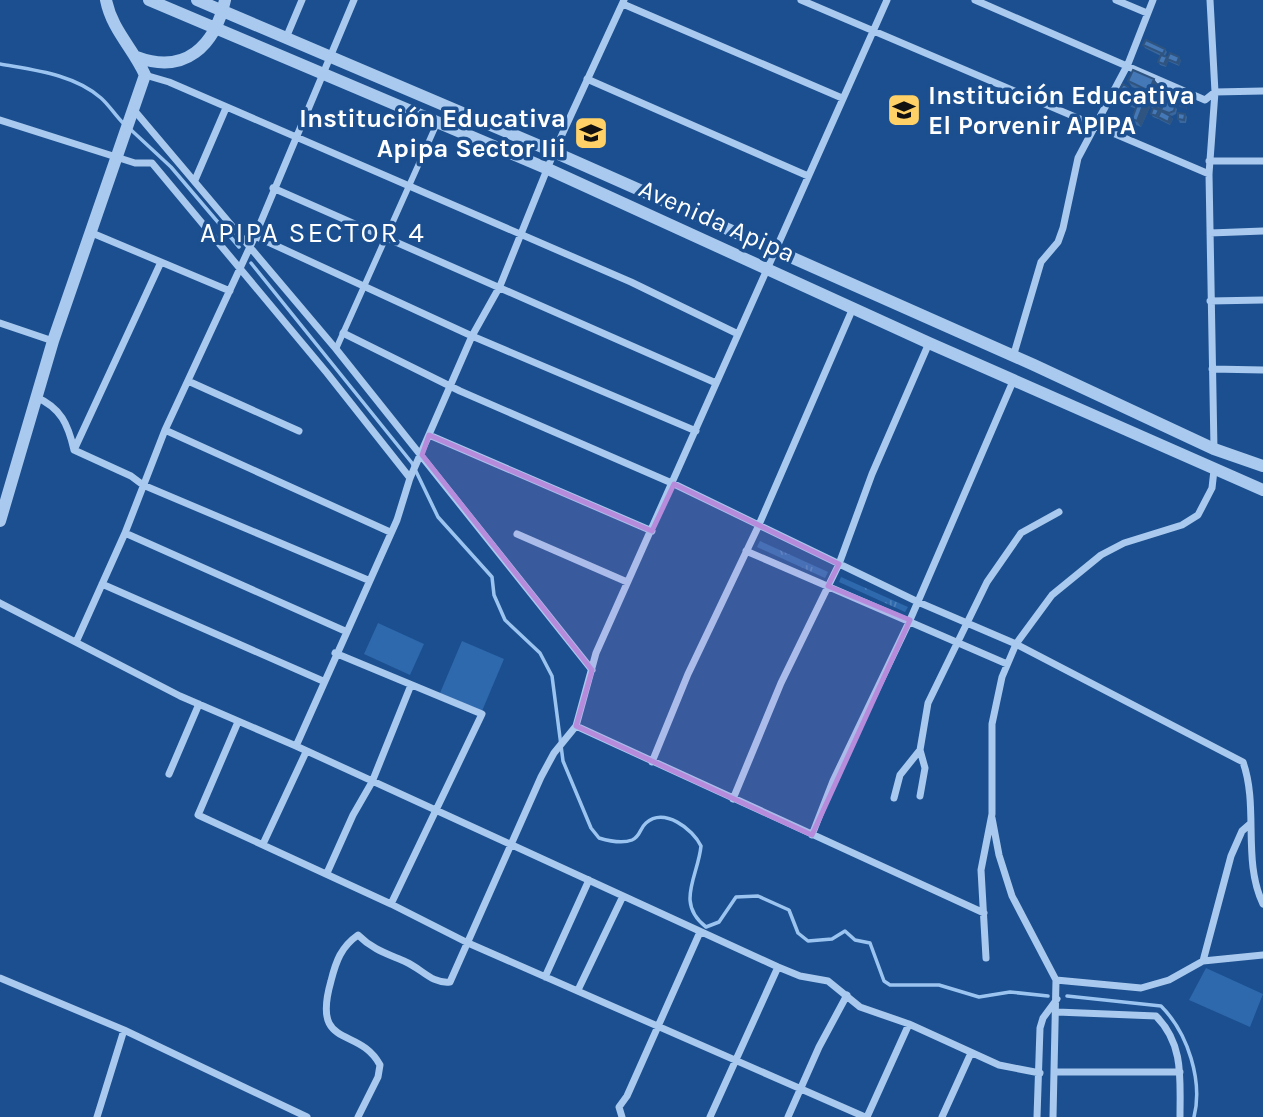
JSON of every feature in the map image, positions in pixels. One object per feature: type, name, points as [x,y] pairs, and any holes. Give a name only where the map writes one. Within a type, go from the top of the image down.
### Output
[{"type":"street","points":[[0,521],[53,341],[145,75],[137,57],[112,23],[106,0]]},
{"type":"street","name":"Avenida Apipa","points":[[149,0],[548,169],[929,343],[1263,490]]},
{"type":"street","name":"Avenida Apipa","points":[[197,0],[224,6],[286,38],[554,152],[1214,449],[1263,465]]},
{"type":"street","points":[[286,38],[302,0]]},
{"type":"street","points":[[77,640],[125,533],[165,430],[255,236],[273,188],[355,0]]},
{"type":"street","points":[[801,0],[1209,174]]},
{"type":"street","points":[[358,1117],[378,1077],[380,1065],[370,1051],[339,1035],[326,1017],[324,1006],[342,950],[358,935],[381,953],[407,962],[442,983],[450,982],[554,752],[576,726],[596,653],[674,484],[766,268],[887,0]]},
{"type":"street","points":[[975,0],[1111,60],[1128,64],[1205,100],[1215,92],[1263,91]]},
{"type":"street","points":[[1116,0],[1147,13]]},
{"type":"street","points":[[1013,357],[1041,262],[1058,242],[1063,228],[1078,158],[1128,64],[1153,0]]},
{"type":"street","points":[[1210,0],[1215,92],[1209,161],[1214,449]]},
{"type":"street","points":[[296,746],[472,336],[500,286],[554,152],[623,2],[842,98]]},
{"type":"street","points":[[137,57],[165,64],[179,62],[197,53],[217,27],[224,6]]},
{"type":"street","points":[[145,75],[631,282],[738,334]]},
{"type":"street","points":[[587,79],[808,176]]},
{"type":"street","points":[[195,180],[226,108]]},
{"type":"street","points":[[134,110],[422,454],[592,670]]},
{"type":"street","points":[[0,120],[135,163],[152,163],[410,478]]},
{"type":"street","points":[[336,349],[438,121]]},
{"type":"street","points":[[1209,161],[1263,161]]},
{"type":"street","points":[[273,188],[385,235],[716,383]]},
{"type":"street","points":[[1210,233],[1263,231]]},
{"type":"street","points":[[92,233],[230,291]]},
{"type":"street","points":[[255,236],[472,336],[696,431]]},
{"type":"street","points":[[74,450],[161,262]]},
{"type":"street","points":[[1210,301],[1263,300]]},
{"type":"street","points":[[652,762],[688,674],[758,527],[853,308]]},
{"type":"street","points":[[0,323],[53,341]]},
{"type":"street","points":[[343,333],[559,436],[674,484],[758,527],[918,602],[1016,644],[1243,762],[1249,787],[1255,878],[1263,904]]},
{"type":"street","points":[[733,799],[781,683],[839,564],[872,474],[929,343]]},
{"type":"street","points":[[1212,369],[1263,370]]},
{"type":"street","points":[[812,835],[833,781],[910,620],[1014,379]]},
{"type":"street","points":[[188,381],[299,431]]},
{"type":"street","points":[[36,397],[59,411],[67,423],[74,450]]},
{"type":"street","points":[[165,430],[390,532]]},
{"type":"street","points":[[429,435],[652,531]]},
{"type":"street","points":[[74,450],[131,476],[143,485],[368,580]]},
{"type":"street","points":[[1053,1117],[1058,998],[1056,980],[1012,896],[999,855],[992,814],[992,724],[1007,664],[1016,644],[1052,594],[1101,555],[1124,543],[1182,525],[1198,515],[1212,488],[1214,470]]},
{"type":"street","points":[[920,796],[925,768],[920,750],[928,703],[966,622],[988,582],[1021,533],[1059,512]]},
{"type":"street","points":[[125,533],[345,631]]},
{"type":"street","points":[[517,534],[627,582]]},
{"type":"street","points":[[746,551],[1007,664]]},
{"type":"street","points":[[102,584],[323,681]]},
{"type":"street","points":[[0,603],[238,722],[296,746],[778,967],[800,976],[828,981],[866,1010],[909,1024],[1014,1070],[1040,1073]]},
{"type":"street","points":[[335,653],[482,714],[391,904]]},
{"type":"street","points":[[327,873],[353,815],[372,782],[411,685]]},
{"type":"street","points":[[169,774],[199,704]]},
{"type":"street","points":[[238,722],[198,815],[327,873],[468,943],[866,1117],[909,1024]]},
{"type":"street","points":[[576,726],[984,913]]},
{"type":"street","points":[[894,798],[900,775],[920,750]]},
{"type":"street","points":[[262,844],[306,752]]},
{"type":"street","points":[[986,958],[981,870],[992,814]]},
{"type":"street","points":[[1203,961],[1231,856],[1242,831],[1250,824]]},
{"type":"street","points":[[545,977],[589,880]]},
{"type":"street","points":[[578,990],[623,896]]},
{"type":"street","points":[[622,1117],[619,1107],[627,1096],[700,932]]},
{"type":"street","points":[[1056,980],[1140,988],[1169,981],[1203,961],[1263,955]]},
{"type":"street","points":[[710,1117],[778,967]]},
{"type":"street","points":[[0,978],[124,1030],[307,1117]]},
{"type":"street","points":[[788,1117],[819,1047],[847,995]]},
{"type":"street","points":[[1037,1117],[1040,1028],[1043,1018],[1058,998]]},
{"type":"street","points":[[1057,1012],[1156,1016],[1173,1041],[1180,1072],[1180,1116]]},
{"type":"street","points":[[97,1117],[124,1030]]},
{"type":"street","points":[[942,1117],[971,1053]]},
{"type":"street","points":[[1054,1072],[1180,1072]]},
{"type":"highlighted area","points":[[429,435],[652,531],[674,484],[839,564],[828,586],[910,620],[812,835],[576,726],[592,670],[422,455]]},
{"type":"green space","points":[[760,541],[828,572],[825,578],[757,547]]},
{"type":"green space","points":[[841,577],[908,607],[905,612],[839,582]]},
{"type":"green space","points":[[378,623],[424,644],[410,675],[364,654]]},
{"type":"green space","points":[[462,641],[504,659],[482,711],[440,693]]},
{"type":"green space","points":[[1206,968],[1263,994],[1250,1027],[1189,1000]]},
{"type":"building","points":[[1146,40],[1165,49],[1163,54],[1143,45]]},
{"type":"building","points":[[1170,53],[1179,57],[1177,63],[1167,59]]},
{"type":"building","points":[[1161,55],[1167,57],[1164,64],[1158,62]]},
{"type":"building","points":[[1133,70],[1154,79],[1149,91],[1128,81]]},
{"type":"building","points":[[1123,84],[1128,87],[1126,92],[1145,100],[1137,121],[1132,119],[1137,105],[1117,97]]},
{"type":"building","points":[[1168,94],[1173,96],[1170,104],[1175,106],[1174,111],[1169,113],[1161,110]]},
{"type":"building","points":[[1183,94],[1187,95],[1185,107],[1180,106]]},
{"type":"building","points":[[1153,95],[1164,100],[1160,109],[1149,105]]},
{"type":"building","points":[[1153,108],[1159,110],[1156,116],[1151,114]]},
{"type":"building","points":[[1161,111],[1170,116],[1168,122],[1158,117]]},
{"type":"building","points":[[1178,113],[1185,114],[1184,120],[1178,119]]},
{"type":"waterway","points":[[0,64],[53,74],[78,83],[101,98],[123,123]]},
{"type":"waterway","points":[[129,128],[171,167],[239,247]]},
{"type":"waterway","points":[[251,263],[412,463],[438,517],[492,577],[494,595],[505,620],[540,653],[552,676],[563,761],[591,828],[599,838],[620,842],[632,840],[646,823],[661,817],[685,827],[701,846],[690,899],[697,918],[706,927],[719,922],[736,897],[758,896],[789,910],[798,933],[808,941],[832,939],[845,931],[855,940],[870,943],[884,981],[890,985],[939,985],[979,997],[1010,992],[1048,996]]},
{"type":"waterway","points":[[1067,996],[1161,1006],[1179,1030],[1191,1058],[1196,1088],[1194,1117]]},
{"type":"place","name":"Institución Educativa El Porvenir APIPA","points":[[904,110]]},
{"type":"place","name":"Institución Educativa Apipa Sector Iii","points":[[591,133]]},
{"type":"district","name":"APIPA SECTOR 4","points":[[313,232]]}]
